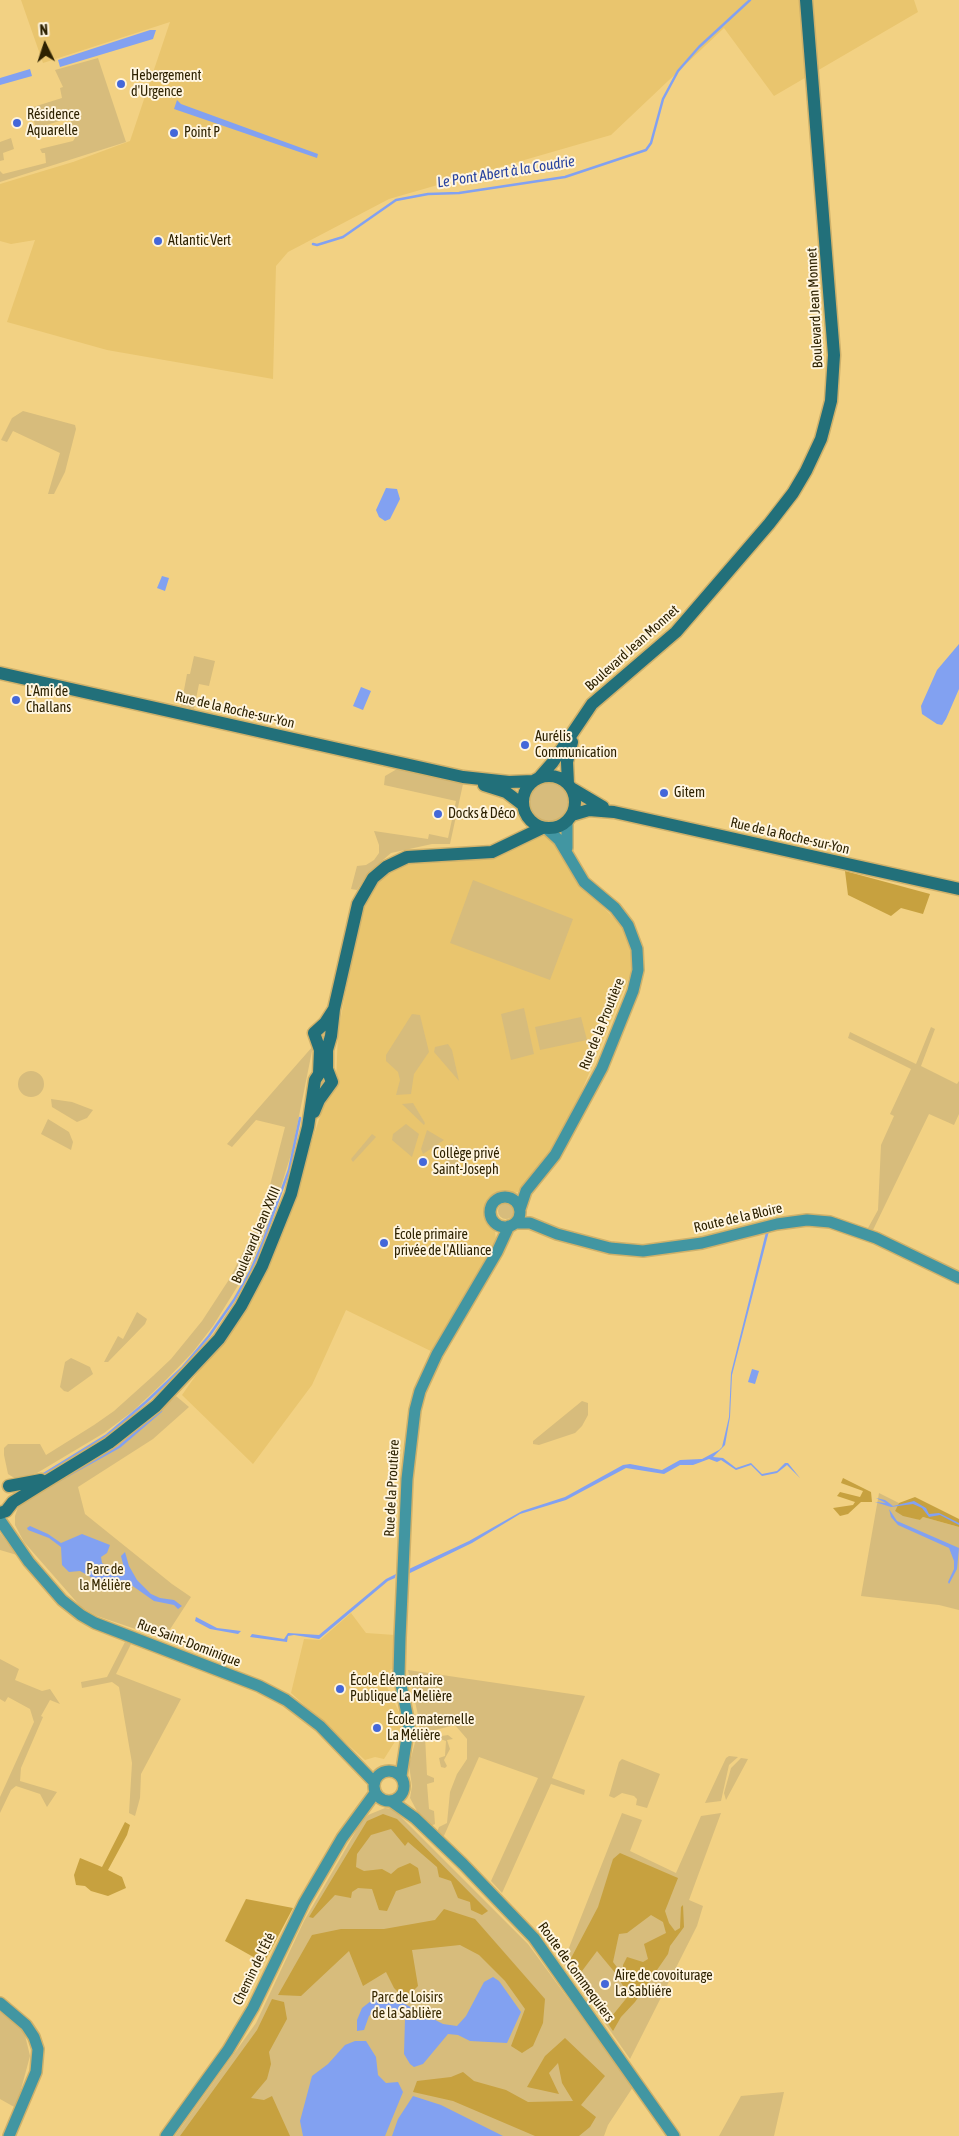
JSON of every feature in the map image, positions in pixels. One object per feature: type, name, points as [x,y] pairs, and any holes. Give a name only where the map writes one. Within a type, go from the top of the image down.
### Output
[{"type":"main road","name":"Boulevard Jean Monnet","points":[[536,779],[553,762],[592,704],[676,632],[762,531],[793,493],[821,439],[831,401],[834,355],[806,0]]},
{"type":"main road","name":"Rue de la Roche-sur-Yon","points":[[0,673],[463,778],[506,792],[524,809]]},
{"type":"main road","name":"Boulevard Jean Monnet","points":[[570,786],[567,762],[575,730]]},
{"type":"main road","points":[[510,842],[518,831],[524,809],[525,791],[536,779],[552,776],[570,786],[575,804],[569,818],[557,827],[544,828],[532,822],[524,809]]},
{"type":"main road","name":"Rue de la Roche-sur-Yon","points":[[463,778],[509,782],[536,779]]},
{"type":"main road","name":"Rue de la Roche-sur-Yon","points":[[570,786],[596,805],[614,812]]},
{"type":"main road","name":"Rue de la Roche-sur-Yon","points":[[569,818],[589,810],[614,812],[959,890]]},
{"type":"main road","name":"Boulevard Jean XXIII","points":[[308,1127],[319,1100],[327,1089],[320,1089],[325,1036],[334,1009],[358,904],[373,878],[397,861],[414,855],[482,853],[500,849],[510,842],[544,828]]},
{"type":"main road","name":"Boulevard Jean XXIII","points":[[8,1508],[51,1478],[95,1453],[138,1420],[187,1375],[219,1339],[241,1306],[272,1243],[291,1194],[321,1077]]},
{"type":"main road","points":[[4,1484],[51,1478]]},
{"type":"main road","points":[[4,1484],[13,1494],[8,1508]]},
{"type":"street","points":[[568,855],[565,838],[569,818]]},
{"type":"street","name":"Rue de la Proutière","points":[[401,1776],[408,1718],[399,1668],[406,1479],[414,1410],[420,1391],[437,1354],[512,1225],[526,1192],[555,1155],[582,1109],[602,1068],[638,970],[637,949],[628,925],[615,908],[584,882],[559,840],[544,828]]},
{"type":"street","points":[[499,1247],[490,1211],[493,1203],[502,1197],[510,1197],[526,1192]]},
{"type":"street","points":[[510,1197],[518,1203],[530,1223]]},
{"type":"street","name":"Route de la Bloire","points":[[512,1225],[530,1223],[580,1241],[610,1248],[643,1250],[702,1243],[777,1224],[806,1220],[830,1222],[876,1238],[959,1278]]},
{"type":"street","points":[[494,1222],[501,1226],[512,1225]]},
{"type":"street","points":[[8,1508],[15,1545]]},
{"type":"street","name":"Rue Saint-Dominique","points":[[0,1520],[15,1545],[62,1600],[83,1617],[272,1692],[312,1719],[358,1763],[374,1787]]},
{"type":"street","points":[[403,1792],[398,1798],[388,1801],[374,1787],[405,1751]]},
{"type":"street","name":"Rue Saint-Dominique","points":[[358,1763],[386,1771]]},
{"type":"street","points":[[386,1771],[401,1776],[404,1783],[403,1792],[415,1818]]},
{"type":"street","name":"Chemin de l'Été","points":[[166,2136],[228,2050],[253,2008],[304,1903],[342,1838],[363,1811],[374,1787]]},
{"type":"street","name":"Chemin de l'Été","points":[[363,1811],[388,1801]]},
{"type":"street","name":"Route de Commequiers","points":[[388,1801],[415,1818],[534,1938],[674,2136]]},
{"type":"street","points":[[0,2003],[26,2025],[34,2037],[38,2049],[36,2072],[9,2136]]},
{"type":"shaded area","points":[[21,0],[914,0],[918,12],[774,96],[724,28],[611,135],[389,199],[288,252],[276,266],[273,379],[107,350],[7,322],[35,240],[11,244],[0,241],[0,184],[73,162],[130,141],[170,22],[43,63]]},
{"type":"shaded area","name":"Collège privé Saint-Joseph","points":[[544,832],[556,843],[577,881],[625,929],[634,966],[564,1133],[518,1192],[491,1201],[497,1247],[437,1354],[346,1310],[312,1385],[253,1464],[182,1395],[249,1300],[293,1200],[323,1107],[336,1082],[338,1033],[362,903],[384,874],[410,860],[491,856]]},
{"type":"shaded area","points":[[845,871],[930,894],[923,914],[901,908],[891,916],[848,895]]},
{"type":"shaded area","points":[[843,1478],[871,1492],[872,1502],[861,1502],[848,1514],[840,1516],[833,1508],[853,1505],[855,1502],[837,1496],[840,1492],[860,1497],[863,1491],[841,1483]]},
{"type":"shaded area","points":[[915,1497],[959,1519],[959,1527],[923,1517],[920,1520],[903,1516],[895,1511],[899,1503]]},
{"type":"shaded area","name":"École Élémentaire Publique La Melière","points":[[351,1613],[366,1633],[395,1635],[393,1669],[390,1670],[386,1685],[402,1718],[401,1732],[384,1759],[375,1757],[365,1760],[291,1693],[304,1639],[320,1640]]},
{"type":"shaded area","points":[[383,1814],[397,1819],[488,1911],[482,1915],[471,1910],[470,1902],[458,1898],[451,1881],[439,1877],[437,1867],[408,1842],[405,1846],[391,1829],[371,1835],[357,1854],[356,1867],[364,1871],[382,1869],[391,1874],[398,1868],[410,1863],[418,1868],[421,1883],[396,1891],[387,1911],[379,1910],[372,1889],[358,1888],[352,1892],[351,1898],[335,1895],[313,1918],[309,1917],[367,1821]]},
{"type":"shaded area","points":[[125,1822],[130,1825],[127,1835],[108,1870],[122,1877],[126,1888],[108,1896],[91,1891],[85,1886],[76,1885],[74,1875],[80,1858],[102,1867]]},
{"type":"shaded area","points":[[620,1853],[678,1878],[665,1911],[669,1923],[675,1931],[680,1928],[681,1907],[683,1905],[684,1927],[670,1946],[668,1954],[635,2002],[621,2017],[613,2031],[597,2007],[601,2003],[612,2016],[629,1995],[620,1981],[623,1977],[623,1965],[627,1957],[643,1962],[648,1959],[644,1944],[666,1933],[663,1922],[651,1915],[627,1933],[619,1934],[613,1962],[620,1971],[617,1975],[597,1951],[582,1971],[594,1994],[589,1996],[569,1962],[598,1907],[613,1859]]},
{"type":"shaded area","points":[[246,1899],[293,1908],[264,1963],[225,1941]]},
{"type":"shaded area","points":[[444,1909],[475,1919],[545,1999],[543,2023],[533,2046],[522,2053],[511,2046],[525,2009],[505,1981],[479,1955],[460,1945],[412,1950],[418,1986],[405,1999],[394,1988],[386,1972],[363,1986],[349,1951],[301,1996],[278,1995],[312,1935],[341,1929],[384,1929],[435,1920]]},
{"type":"shaded area","points":[[272,1999],[284,2002],[287,2019],[269,2052],[271,2064],[267,2079],[251,2098],[264,2100],[272,2096],[290,2136],[180,2136],[257,2030]]},
{"type":"shaded area","points":[[565,2038],[605,2076],[581,2105],[596,2117],[590,2127],[579,2136],[535,2136],[453,2101],[413,2092],[417,2081],[451,2077],[463,2072],[474,2081],[506,2090],[528,2102],[573,2101],[562,2083],[558,2063],[549,2073],[559,2094],[527,2087],[545,2056]]},
{"type":"green space","points":[[98,58],[126,142],[0,182],[0,171],[3,174],[46,163],[45,153],[42,153],[40,149],[73,141],[75,138],[70,118],[36,128],[30,108],[62,98],[60,88],[63,87],[55,70]]},
{"type":"green space","points":[[11,138],[14,149],[3,153],[4,160],[0,161],[0,142]]},
{"type":"green space","points":[[23,411],[75,425],[76,429],[65,472],[54,494],[48,494],[60,453],[13,431],[7,442],[1,440],[12,418]]},
{"type":"green space","points":[[194,656],[215,661],[209,686],[199,684],[194,709],[181,706],[187,674],[190,674]]},
{"type":"green space","points":[[397,769],[463,784],[450,844],[432,844],[391,853],[368,873],[357,890],[351,889],[357,866],[366,865],[374,860],[379,853],[379,845],[374,831],[428,839],[429,834],[448,838],[456,801],[384,785],[385,776]]},
{"type":"green space","points":[[548,781],[563,787],[569,802],[563,817],[548,823],[533,817],[527,802],[533,787]]},
{"type":"green space","points":[[473,880],[573,919],[550,980],[450,943]]},
{"type":"green space","points":[[524,1008],[534,1054],[511,1060],[501,1014]]},
{"type":"green space","points":[[412,1014],[420,1015],[429,1052],[414,1074],[411,1094],[396,1095],[400,1080],[398,1072],[386,1061],[386,1055]]},
{"type":"green space","points":[[581,1017],[587,1040],[540,1050],[535,1027]]},
{"type":"green space","points":[[931,1027],[935,1029],[921,1066],[957,1084],[959,1081],[959,1114],[954,1125],[929,1114],[873,1230],[868,1228],[878,1210],[881,1145],[894,1116],[890,1114],[911,1069],[848,1038],[850,1032],[916,1064]]},
{"type":"green space","points":[[448,1044],[452,1050],[459,1081],[434,1052],[435,1047]]},
{"type":"green space","points":[[313,1046],[292,1151],[272,1216],[250,1266],[213,1326],[193,1352],[163,1383],[133,1411],[104,1433],[37,1473],[16,1479],[8,1474],[4,1448],[8,1444],[40,1444],[46,1455],[94,1425],[114,1411],[171,1359],[202,1321],[230,1278],[255,1228],[270,1185],[285,1127],[256,1120],[232,1147],[227,1144]]},
{"type":"green space","points":[[31,1071],[40,1075],[44,1084],[40,1093],[31,1097],[22,1093],[18,1084],[22,1075]]},
{"type":"green space","points":[[51,1099],[72,1102],[93,1110],[87,1118],[77,1122],[52,1107]]},
{"type":"green space","points":[[413,1103],[425,1123],[424,1125],[402,1104]]},
{"type":"green space","points":[[48,1119],[69,1132],[73,1142],[71,1150],[41,1134]]},
{"type":"green space","points":[[406,1124],[419,1134],[412,1157],[392,1140],[393,1134]]},
{"type":"green space","points":[[427,1130],[444,1140],[423,1154],[421,1149]]},
{"type":"green space","points":[[372,1134],[376,1137],[353,1162],[351,1159]]},
{"type":"green space","points":[[453,1143],[459,1166],[456,1169],[445,1157],[448,1146]]},
{"type":"green space","points":[[506,1203],[512,1205],[514,1211],[512,1217],[506,1219],[500,1217],[498,1211],[500,1205]]},
{"type":"green space","points":[[137,1312],[147,1319],[145,1324],[108,1362],[104,1362],[118,1336],[123,1339]]},
{"type":"green space","points":[[71,1358],[90,1367],[93,1374],[68,1392],[60,1387],[65,1362]]},
{"type":"green space","name":"Parc de la Mélière","points":[[176,1396],[189,1407],[153,1439],[78,1487],[85,1514],[191,1597],[167,1634],[156,1636],[97,1616],[81,1607],[24,1542],[15,1525],[15,1516],[24,1498],[139,1426]]},
{"type":"green space","points":[[582,1401],[588,1403],[588,1415],[582,1426],[575,1433],[539,1445],[533,1444],[533,1441]]},
{"type":"green space","points":[[879,1493],[899,1503],[895,1511],[920,1520],[923,1517],[959,1527],[959,1610],[939,1605],[861,1596]]},
{"type":"green space","points":[[0,1533],[17,1555],[0,1550]]},
{"type":"green space","points":[[125,1642],[131,1644],[116,1674],[181,1699],[141,1774],[140,1798],[135,1816],[129,1813],[132,1763],[119,1687],[112,1682],[82,1688],[81,1682],[107,1677]]},
{"type":"green space","points":[[0,1659],[19,1669],[15,1680],[42,1691],[50,1689],[60,1704],[50,1700],[41,1716],[43,1717],[21,1768],[20,1781],[57,1792],[47,1807],[40,1794],[16,1786],[11,1790],[0,1813],[0,1797],[34,1722],[30,1709],[8,1697],[5,1702],[0,1699]]},
{"type":"green space","points":[[408,1670],[585,1696],[552,1778],[585,1790],[584,1795],[551,1784],[502,1893],[491,1881],[538,1778],[479,1757],[443,1838],[437,1832],[439,1827],[447,1823],[450,1792],[457,1774],[467,1759],[467,1739],[455,1725],[431,1731],[425,1736],[427,1775],[434,1778],[434,1782],[427,1784],[429,1809],[434,1811],[435,1824],[431,1826],[417,1811],[410,1798],[412,1786],[409,1765],[420,1724]]},
{"type":"green space","points":[[448,1735],[453,1739],[447,1740],[450,1749],[444,1760],[447,1766],[445,1768],[441,1767],[439,1758],[445,1756],[446,1741],[440,1739],[442,1736]]},
{"type":"green space","points":[[729,1756],[738,1757],[729,1765],[721,1801],[705,1803],[726,1758]]},
{"type":"green space","points":[[741,1758],[748,1759],[726,1800],[724,1793],[731,1768]]},
{"type":"green space","points":[[622,1759],[660,1774],[647,1808],[636,1805],[637,1799],[634,1796],[622,1793],[614,1798],[609,1796],[619,1762]]},
{"type":"green space","name":"Parc de Loisirs de la Sablière","points":[[385,1808],[393,1809],[528,1944],[633,2087],[608,2125],[604,2136],[175,2136],[256,2023],[304,1921],[360,1824],[368,1815]]},
{"type":"green space","points":[[622,1813],[642,1820],[630,1851],[676,1873],[701,1816],[721,1813],[689,1900],[703,1906],[697,1926],[630,2059],[563,1963]]},
{"type":"green space","points":[[0,2012],[24,2031],[30,2056],[16,2108],[0,2099]]},
{"type":"green space","points":[[784,2092],[774,2136],[719,2136],[741,2096]]},
{"type":"water","points":[[150,30],[156,30],[153,39],[60,67],[58,60]]},
{"type":"water","points":[[30,69],[32,76],[0,85],[0,78]]},
{"type":"water","points":[[177,100],[181,104],[318,154],[317,158],[174,109]]},
{"type":"water","points":[[386,488],[397,489],[400,499],[390,519],[385,521],[379,517],[376,510]]},
{"type":"water","points":[[162,576],[169,578],[165,591],[157,588]]},
{"type":"water","points":[[959,644],[959,689],[946,719],[942,725],[937,724],[922,714],[921,706],[937,670]]},
{"type":"water","points":[[361,687],[371,691],[363,710],[353,706]]},
{"type":"water","points":[[769,1231],[732,1375],[730,1417],[725,1445],[713,1457],[723,1458],[736,1468],[751,1463],[762,1474],[777,1471],[785,1463],[788,1463],[800,1478],[787,1465],[777,1473],[762,1476],[751,1465],[736,1470],[721,1460],[717,1462],[709,1459],[693,1465],[680,1465],[664,1474],[626,1468],[566,1500],[520,1514],[472,1543],[408,1574],[409,1569],[469,1541],[522,1511],[565,1497],[623,1465],[630,1464],[662,1470],[680,1460],[702,1459],[719,1450],[722,1447],[729,1417],[731,1373],[766,1232]]},
{"type":"water","points":[[752,1369],[759,1371],[755,1384],[748,1382]]},
{"type":"water","points":[[876,1498],[885,1500],[893,1506],[914,1501],[926,1508],[929,1514],[939,1513],[959,1523],[959,1525],[940,1515],[929,1517],[922,1508],[913,1504],[891,1507],[875,1502],[886,1503]]},
{"type":"water","points":[[889,1509],[897,1521],[959,1548],[957,1569],[949,1584],[948,1582],[954,1569],[954,1561],[949,1548],[898,1525],[891,1517]]},
{"type":"water","points":[[30,1526],[48,1534],[61,1543],[82,1534],[110,1545],[107,1553],[101,1557],[102,1563],[120,1574],[125,1572],[121,1556],[125,1552],[129,1566],[137,1580],[151,1594],[160,1598],[174,1600],[182,1606],[178,1609],[174,1605],[154,1601],[127,1582],[116,1585],[100,1582],[80,1571],[69,1572],[62,1565],[61,1547],[49,1538],[28,1530],[27,1528]]},
{"type":"water","points":[[396,1574],[395,1578],[388,1581],[319,1639],[294,1635],[288,1636],[287,1642],[250,1637],[252,1634],[284,1639],[288,1633],[319,1635],[386,1579]]},
{"type":"water","points":[[196,1617],[217,1628],[241,1631],[238,1634],[210,1629],[195,1621]]},
{"type":"water","points":[[493,1977],[499,1981],[521,2012],[507,2043],[470,2041],[458,2035],[448,2034],[423,2064],[414,2067],[404,2054],[405,2019],[398,2011],[387,2009],[375,2010],[369,2016],[364,2030],[357,2031],[357,2020],[362,2008],[371,2001],[381,1999],[399,2001],[443,2024],[457,2026],[466,2016],[484,1982]]},
{"type":"water","points":[[355,2041],[366,2041],[376,2057],[378,2075],[386,2083],[398,2082],[403,2092],[385,2136],[303,2136],[300,2121],[312,2076],[328,2064],[345,2045]]},
{"type":"water","points":[[413,2096],[441,2105],[503,2136],[392,2136],[398,2119]]},
{"type":"waterway","name":"Le Pont Abert à la Coudrie","points":[[313,244],[317,245],[343,237],[396,200],[428,194],[459,193],[565,177],[646,150],[651,143],[663,99],[678,71],[699,47],[750,0]]},
{"type":"waterway","points":[[42,1475],[107,1435],[182,1368],[209,1336],[234,1300],[251,1270],[263,1242],[289,1170],[300,1118]]},
{"type":"waterway","points":[[51,1485],[119,1447],[161,1411]]},
{"type":"place","name":"Hebergement d'Urgence","points":[[121,84]]},
{"type":"place","name":"Résidence Aquarelle","points":[[17,123]]},
{"type":"place","name":"Point P","points":[[174,133]]},
{"type":"place","name":"Atlantic Vert","points":[[158,241]]},
{"type":"place","name":"L'Ami de Challans","points":[[16,700]]},
{"type":"place","name":"Aurélis Communication","points":[[525,745]]},
{"type":"place","name":"Gitem","points":[[664,793]]},
{"type":"place","name":"Docks & Déco","points":[[438,814]]},
{"type":"place","name":"Collège privé Saint-Joseph","points":[[423,1162]]},
{"type":"place","name":"École primaire privée de l'Alliance","points":[[384,1243]]},
{"type":"place","name":"École Élémentaire Publique La Melière","points":[[340,1689]]},
{"type":"place","name":"École maternelle La Mélière","points":[[377,1728]]},
{"type":"place","name":"Aire de covoiturage La Sabliére","points":[[605,1984]]}]
